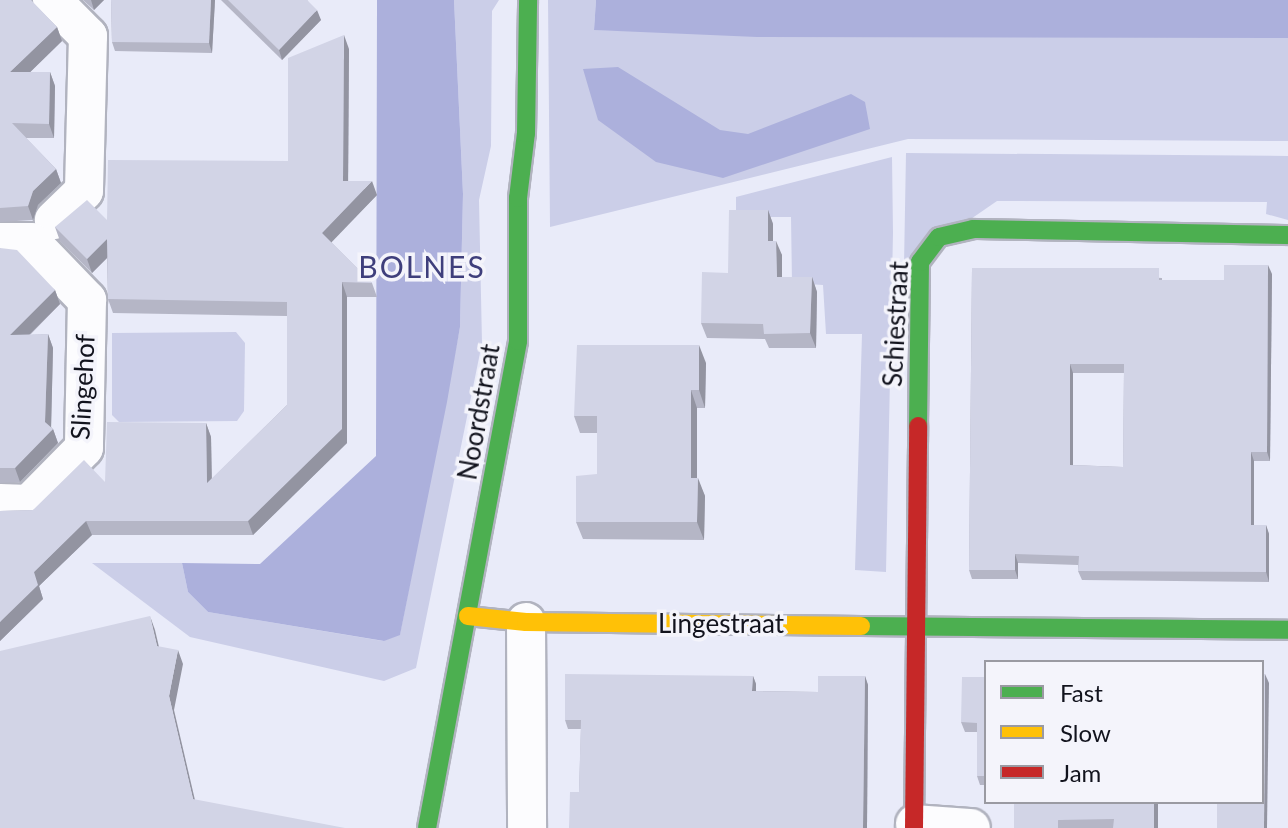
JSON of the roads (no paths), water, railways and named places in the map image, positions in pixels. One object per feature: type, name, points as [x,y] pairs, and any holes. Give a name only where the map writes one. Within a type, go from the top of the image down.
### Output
[{"type":"street","name":"Slingehof","points":[[0,503],[29,504],[84,448],[87,300],[32,234],[84,191],[88,36],[52,0]]},
{"type":"street","name":"Noordstraat","points":[[427,828],[518,341],[528,0]]},
{"type":"street","name":"Schiestraat","points":[[917,625],[920,262],[926,250],[939,237],[973,229],[1288,235]]},
{"type":"street","name":"Lingestraat","points":[[468,616],[526,622],[1288,630]]},
{"type":"street","points":[[526,622],[527,828]]},
{"type":"street","points":[[917,625],[914,826],[971,828]]},
{"type":"water","points":[[377,0],[454,0],[463,194],[460,327],[447,402],[400,635],[384,641],[208,612],[188,592],[182,563],[260,564],[376,456]]},
{"type":"water","points":[[596,0],[1288,0],[1288,38],[757,37],[594,30]]},
{"type":"water","points":[[618,67],[720,130],[748,134],[851,94],[865,102],[870,129],[723,178],[656,162],[598,120],[583,69]]},
{"type":"district","name":"BOLNES","points":[[422,266]]}]
